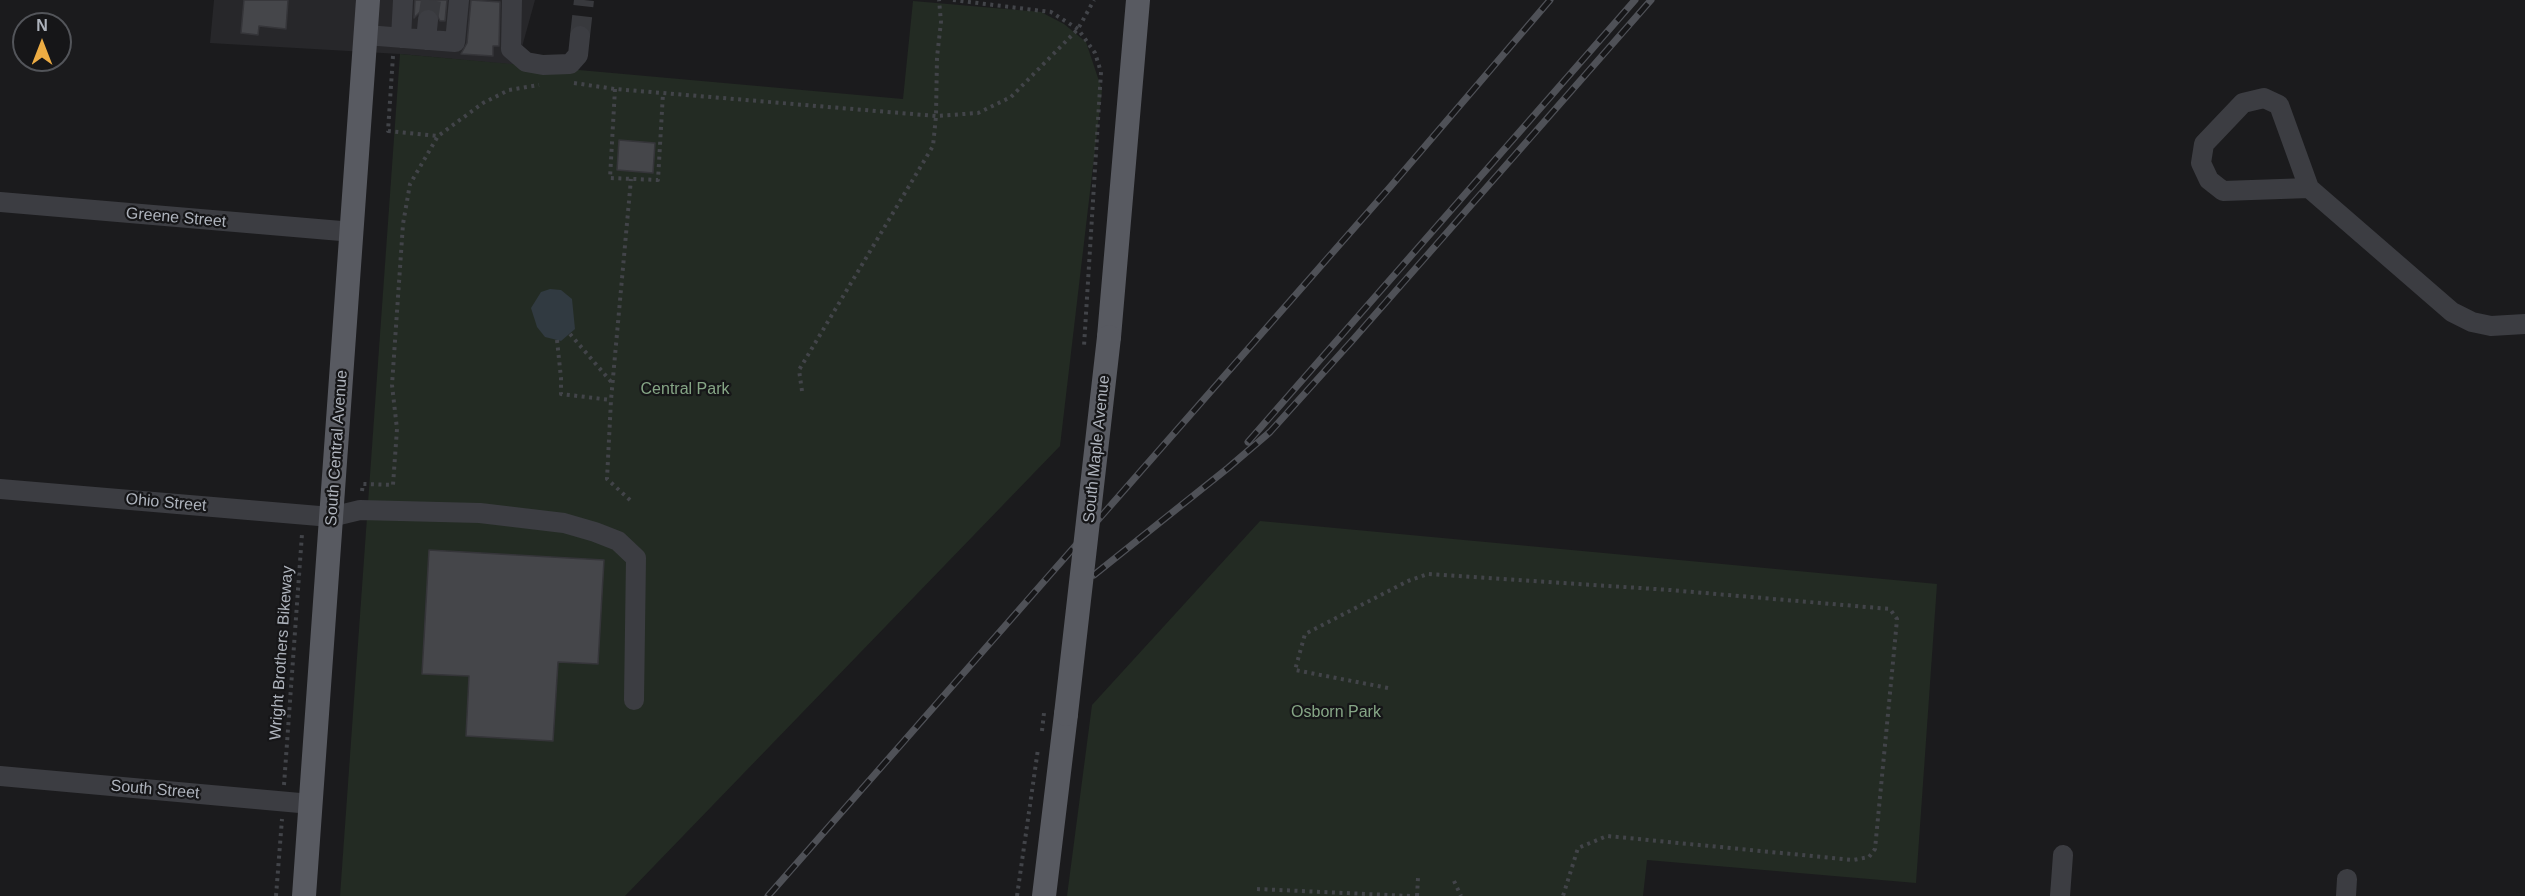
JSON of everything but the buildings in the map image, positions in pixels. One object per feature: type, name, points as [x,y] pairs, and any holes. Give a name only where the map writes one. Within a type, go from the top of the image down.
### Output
[{"type":"main road","name":"South Central Avenue","points":[[304,896],[368,0]]},
{"type":"main road","name":"South Maple Avenue","points":[[1044,896],[1109,337],[1134,7]]},
{"type":"street","points":[[397,38],[403,0]]},
{"type":"street","points":[[366,35],[455,42],[459,0]]},
{"type":"street","points":[[512,0],[511,49],[526,62],[570,64],[578,55],[580,36]]},
{"type":"street","points":[[426,40],[428,20]]},
{"type":"street","points":[[2309,188],[2223,191],[2209,180],[2201,163],[2204,144],[2243,103],[2264,98],[2279,105],[2309,188],[2452,312],[2472,322],[2491,326],[2525,324]]},
{"type":"street","name":"Greene Street","points":[[0,202],[353,232]]},
{"type":"street","name":"Ohio Street","points":[[0,489],[331,517],[360,510],[480,513],[564,523],[595,531],[618,541],[636,558],[638,571],[634,700]]},
{"type":"street","name":"South Street","points":[[0,776],[311,804]]},
{"type":"street","points":[[2060,896],[2064,855]]},
{"type":"path","points":[[802,391],[799,370],[933,147],[941,22],[939,0]]},
{"type":"path","points":[[954,0],[1051,12],[1078,29],[1095,53],[1101,72],[1084,346]]},
{"type":"path","points":[[567,82],[615,89],[936,116],[978,112],[1011,97],[1078,29],[1094,0]]},
{"type":"path","points":[[397,38],[388,131],[438,136]]},
{"type":"path","points":[[363,489],[363,483],[393,485],[397,429],[392,385],[403,224],[410,184],[438,136],[483,103],[509,90],[548,84]]},
{"type":"path","points":[[615,89],[610,177],[631,179],[658,180],[663,93]]},
{"type":"path","points":[[630,501],[607,479],[611,400],[631,179]]},
{"type":"path","points":[[570,334],[614,385]]},
{"type":"path","points":[[557,340],[561,394],[611,400]]},
{"type":"path","name":"Wright Brothers Bikeway","points":[[285,780],[302,534],[308,534]]},
{"type":"path","points":[[1388,688],[1295,670],[1305,634],[1408,580],[1428,574],[1658,589],[1890,609],[1897,619],[1875,849],[1869,857],[1853,860],[1607,836],[1578,848],[1563,896]]},
{"type":"path","points":[[1017,896],[1031,785],[1042,731]]},
{"type":"path","points":[[276,896],[282,815]]},
{"type":"path","points":[[1417,896],[1418,878]]},
{"type":"path","points":[[1454,881],[1461,896]]},
{"type":"path","points":[[1257,890],[1410,896]]},
{"type":"shaded area","points":[[214,0],[535,0],[517,65],[400,54],[210,43]]},
{"type":"shaded area","points":[[550,289],[561,290],[572,299],[575,329],[561,341],[545,337],[537,327],[531,308],[541,292]]},
{"type":"green space","name":"Central Park","points":[[913,1],[1041,12],[1064,24],[1086,42],[1102,90],[1060,446],[625,896],[340,896],[400,54],[903,99]]},
{"type":"green space","name":"Osborn Park","points":[[1260,521],[1937,584],[1916,883],[1647,860],[1643,896],[1067,896],[1092,705]]},
{"type":"tunnel","points":[[428,20],[431,0]]},
{"type":"tunnel","points":[[580,36],[584,0]]},
{"type":"railway","points":[[768,896],[1391,186],[1550,0]]},
{"type":"railway","points":[[1248,442],[1635,0]]},
{"type":"railway","points":[[1094,575],[1270,432],[1651,0]]}]
